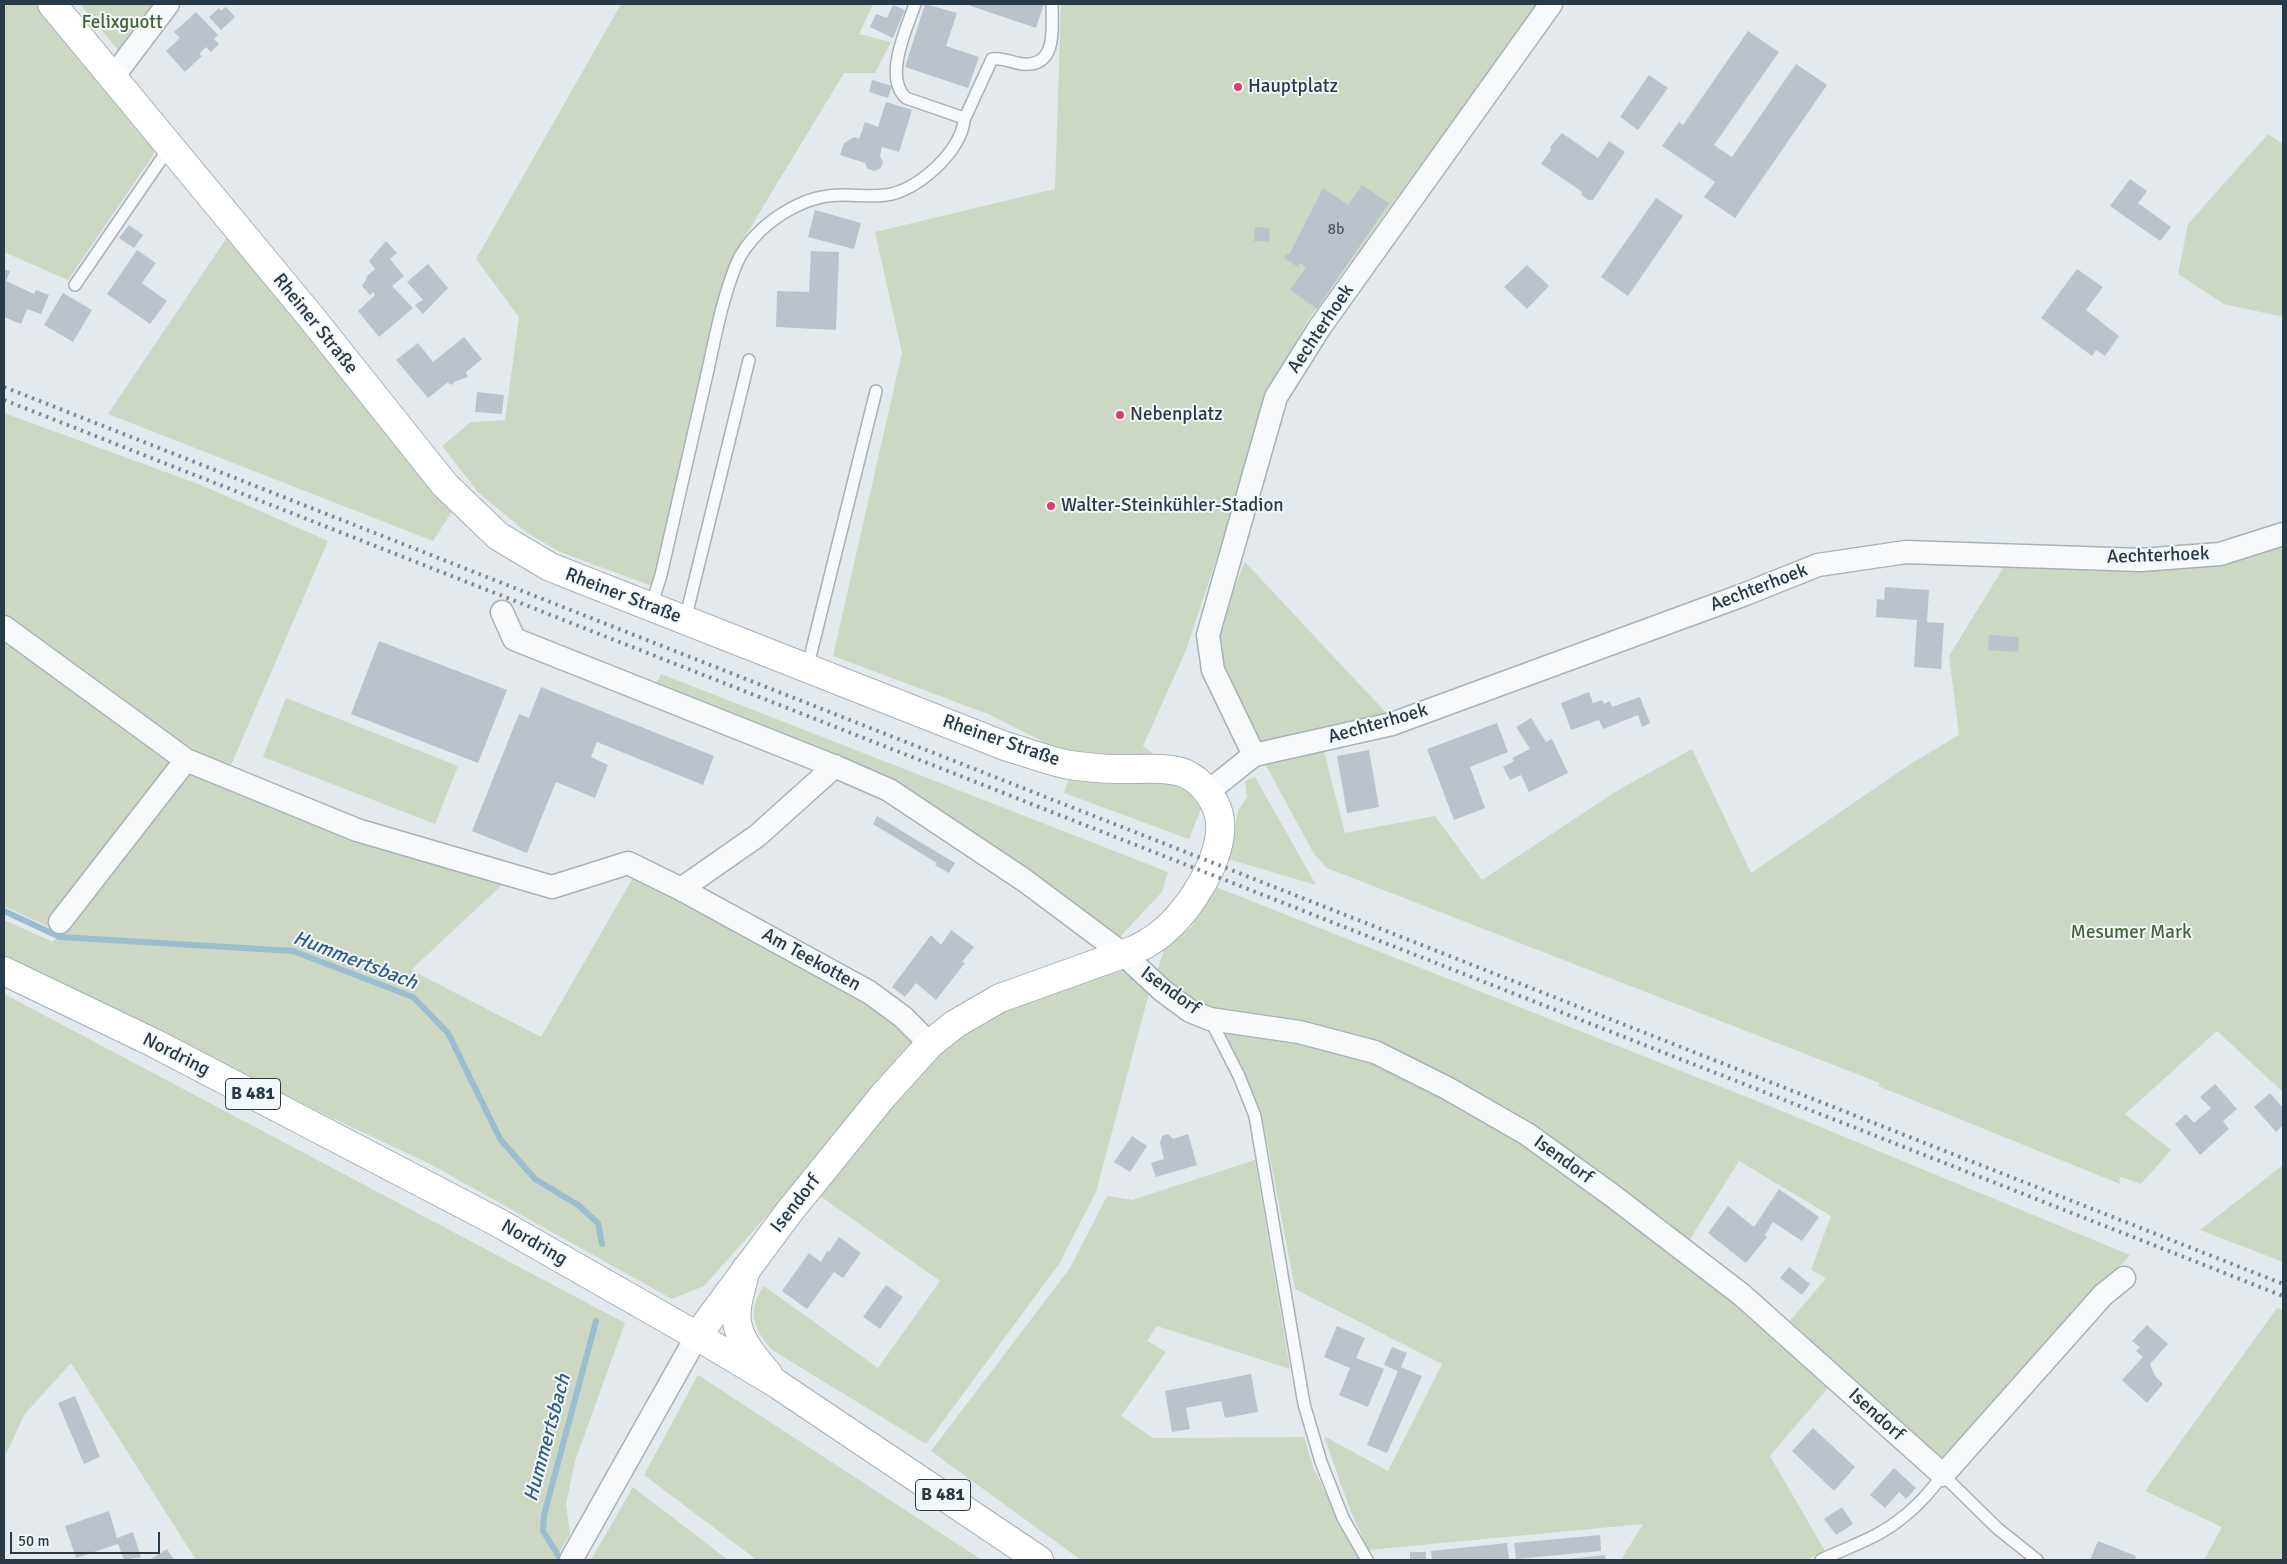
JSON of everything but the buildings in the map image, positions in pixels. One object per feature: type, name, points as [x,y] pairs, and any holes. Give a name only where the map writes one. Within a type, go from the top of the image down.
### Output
[{"type":"street","name":"Rheiner Straße","points":[[52,4],[169,148],[311,317],[444,485],[498,536],[550,567],[1005,746],[1070,765],[1114,769],[1157,769],[1189,775],[1209,791],[1219,812],[1221,836],[1212,862],[1192,898]]},
{"type":"street","points":[[113,78],[168,4]]},
{"type":"street","name":"Aechterhoek","points":[[1254,755],[1213,670],[1208,635],[1276,397],[1320,327],[1551,4]]},
{"type":"street","name":"Aechterhoek","points":[[1209,791],[1254,755],[1392,724],[1743,595],[1818,565],[1906,552],[2141,560],[2220,554],[2283,534]]},
{"type":"street","points":[[502,612],[514,639],[835,766],[889,790],[1024,880],[1123,954]]},
{"type":"street","name":"Am Teekotten","points":[[4,627],[186,760],[357,830],[552,887],[628,863],[681,889],[869,992],[903,1017],[930,1044]]},
{"type":"street","points":[[60,922],[186,760]]},
{"type":"street","points":[[681,889],[757,836],[835,766]]},
{"type":"street","name":"Isendorf","points":[[575,1554],[697,1336],[789,1212],[883,1096],[930,1044],[955,1024],[1000,998],[1152,942],[1176,920],[1192,898]]},
{"type":"street","name":"Isendorf","points":[[1123,954],[1162,991],[1190,1011],[1210,1019],[1299,1032],[1375,1052],[1447,1088],[1527,1134],[1613,1196],[1742,1295],[1943,1475]]},
{"type":"street","name":"Nordring","points":[[4,971],[154,1043],[490,1218],[777,1384],[1039,1560]]},
{"type":"street","points":[[746,1269],[738,1305],[738,1327],[754,1356],[777,1384]]},
{"type":"street","points":[[1943,1475],[2103,1295],[2124,1278]]},
{"type":"lane","points":[[915,4],[896,62],[896,75],[902,94],[906,98],[932,106],[964,120]]},
{"type":"lane","points":[[651,607],[661,575],[731,278],[744,250],[773,221],[808,201],[836,194],[887,195],[917,183],[944,158],[958,139],[964,120],[992,59],[1035,64],[1045,57],[1050,49],[1052,38],[1052,4]]},
{"type":"lane","points":[[74,285],[169,148]]},
{"type":"lane","points":[[685,620],[749,360]]},
{"type":"lane","points":[[807,669],[876,391]]},
{"type":"lane","points":[[1210,1019],[1239,1076],[1256,1116],[1304,1404],[1318,1452],[1344,1518],[1367,1560]]},
{"type":"lane","points":[[1820,1560],[1886,1530],[1903,1518],[1929,1493],[1943,1475]]},
{"type":"lane","name":"Isendorf","points":[[1943,1475],[1997,1528],[2037,1560]]},
{"type":"green space","points":[[4,4],[43,4],[158,148],[68,280],[4,252]]},
{"type":"green space","name":"Felixguott","points":[[80,4],[160,4],[122,55]]},
{"type":"green space","points":[[621,4],[873,4],[859,34],[891,42],[875,73],[844,73],[738,248],[728,274],[652,586],[560,552],[526,532],[478,492],[442,446],[471,422],[505,420],[519,317],[476,259]]},
{"type":"green space","name":"Walter-Steinkühler-Stadion","points":[[1061,4],[1537,4],[1309,319],[1280,370],[1186,650],[1143,746],[1155,755],[1172,783],[1189,793],[1201,809],[1189,839],[1064,793],[1076,758],[988,714],[833,656],[902,353],[875,232],[1055,189]]},
{"type":"green space","points":[[2268,134],[2283,144],[2283,317],[2224,304],[2178,274],[2188,224]]},
{"type":"green space","points":[[228,236],[453,510],[433,541],[108,414]]},
{"type":"green space","points":[[4,413],[201,485],[328,541],[228,772],[186,752],[4,619]]},
{"type":"green space","name":"Mesumer Mark","points":[[2283,544],[2283,1092],[2217,1031],[2125,1114],[2171,1150],[2141,1184],[2121,1177],[2119,1180],[2120,1184],[1878,1086],[1880,1083],[1327,868],[1314,854],[1263,760],[1323,748],[1345,833],[1435,816],[1482,880],[1615,792],[1692,749],[1751,873],[1912,763],[1959,735],[1949,656],[2005,565]]},
{"type":"green space","points":[[1245,562],[1390,717],[1258,746],[1223,668],[1215,634]]},
{"type":"green space","points":[[4,633],[180,760],[51,928],[4,906]]},
{"type":"green space","points":[[661,674],[1168,872],[1162,892],[1118,939],[890,786],[654,688]]},
{"type":"green space","points":[[286,698],[458,766],[435,824],[263,757]]},
{"type":"green space","points":[[188,769],[506,881],[411,970],[541,1037],[634,876],[864,998],[919,1045],[704,1286],[672,1299],[430,1164],[4,963],[4,920],[53,942]]},
{"type":"green space","points":[[1255,777],[1316,885],[1228,859],[1238,811],[1247,797],[1245,781]]},
{"type":"green space","points":[[1216,887],[1772,1107],[2130,1255],[1943,1465],[1789,1322],[1826,1278],[1811,1270],[1831,1216],[1739,1161],[1687,1244],[1376,1042],[1283,1018],[1211,1010],[1183,996],[1157,971],[1164,950],[1192,926]]},
{"type":"green space","points":[[1124,970],[1149,993],[1096,1192],[1059,1264],[926,1444],[772,1350],[761,1335],[754,1320],[755,1304],[764,1286],[878,1368],[940,1281],[820,1196],[916,1076],[961,1036],[985,1020],[1018,1004]]},
{"type":"green space","points":[[4,994],[625,1323],[575,1461],[566,1504],[570,1534],[555,1560],[196,1560],[71,1363],[24,1415],[4,1459]]},
{"type":"green space","points":[[1223,1030],[1294,1037],[1372,1057],[1523,1139],[1609,1200],[1832,1383],[1770,1456],[1825,1551],[1806,1560],[1621,1560],[1643,1524],[1368,1550],[1349,1507],[1324,1436],[1388,1471],[1442,1364],[1295,1289],[1262,1115]]},
{"type":"green space","points":[[1255,1160],[1290,1369],[1157,1326],[1147,1341],[1166,1352],[1121,1416],[1153,1438],[1304,1437],[1313,1467],[1359,1560],[1081,1560],[931,1451],[1070,1268],[1107,1196],[1132,1200]]},
{"type":"green space","points":[[2283,1165],[2283,1262],[2200,1230]]},
{"type":"green space","points":[[2277,1308],[2283,1310],[2283,1560],[2204,1560],[2222,1527],[2145,1491]]},
{"type":"green space","points":[[698,1375],[982,1560],[757,1560],[644,1475]]},
{"type":"green space","points":[[633,1487],[728,1560],[591,1560]]},
{"type":"waterway","name":"Hummertsbach","points":[[4,911],[60,937],[293,951],[413,997],[448,1033],[500,1139],[535,1179],[578,1205],[598,1223],[602,1244]]},
{"type":"waterway","name":"Hummertsbach","points":[[561,1560],[543,1531],[544,1515],[596,1321]]},
{"type":"railway","points":[[4,387],[2283,1284]]},
{"type":"railway","points":[[4,400],[2283,1296]]},
{"type":"place","name":"Hauptplatz","points":[[1238,87]]},
{"type":"place","name":"Nebenplatz","points":[[1120,415]]},
{"type":"place","name":"Walter-Steinkühler-Stadion","points":[[1051,506]]}]
